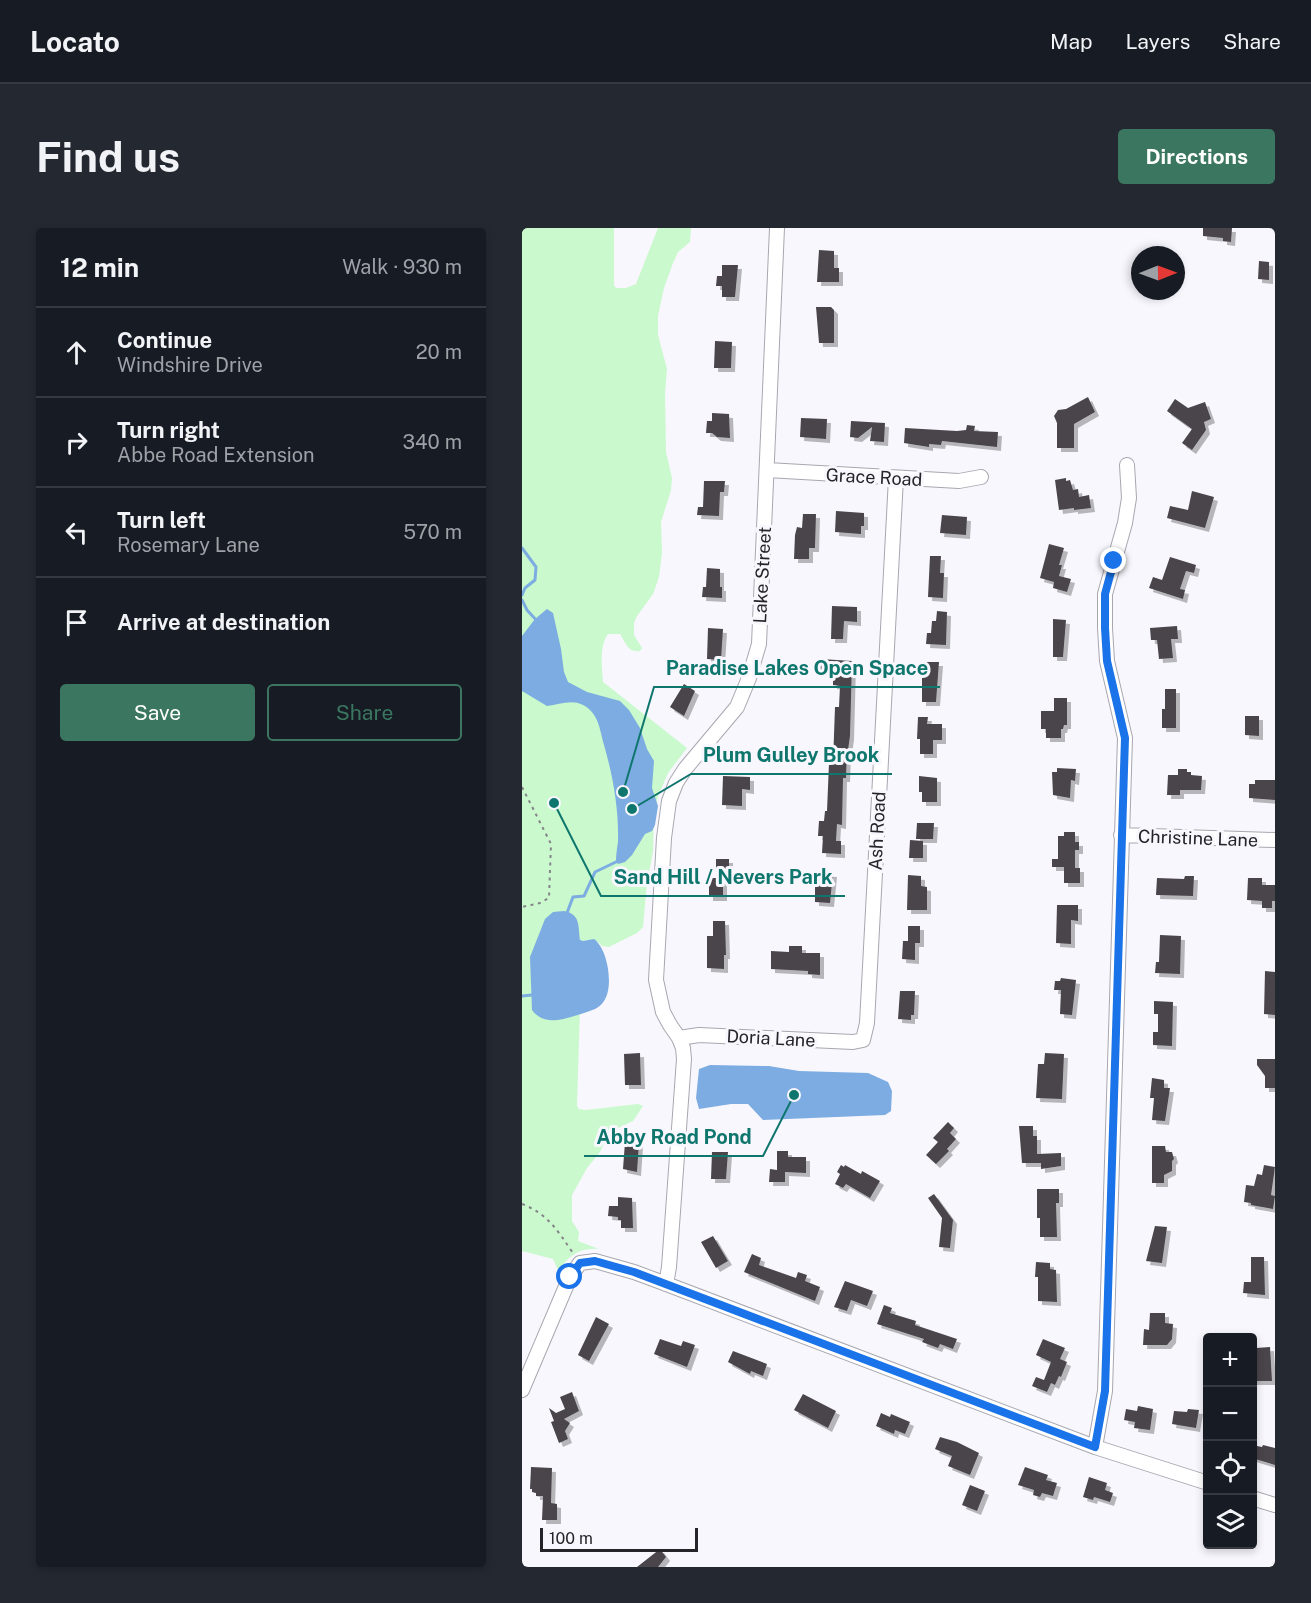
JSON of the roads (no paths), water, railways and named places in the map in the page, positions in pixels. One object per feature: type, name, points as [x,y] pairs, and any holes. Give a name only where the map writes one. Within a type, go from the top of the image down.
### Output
[{"type":"street","name":"Lake Street","points":[[666,1284],[684,1059],[680,1038],[663,1012],[656,980],[664,838],[669,801],[676,783],[737,707],[759,644],[777,228]]},
{"type":"street","points":[[1095,1447],[1105,1391],[1125,738],[1107,661],[1105,594],[1125,523],[1128,498],[1127,465]]},
{"type":"street","name":"Grace Road","points":[[766,470],[959,481],[981,477]]},
{"type":"street","name":"Ash Road","points":[[863,1040],[867,1023],[896,478]]},
{"type":"street","name":"Christine Lane","points":[[1121,836],[1275,840]]},
{"type":"street","name":"Doria Lane","points":[[680,1038],[699,1035],[854,1042],[863,1040]]},
{"type":"street","points":[[522,1390],[570,1277],[580,1263],[595,1261],[634,1272],[1095,1447],[1203,1481]]},
{"type":"street","points":[[1257,1500],[1275,1505]]},
{"type":"water","points":[[547,609],[553,613],[568,682],[587,692],[620,701],[629,710],[640,728],[654,761],[652,788],[658,806],[655,825],[652,831],[645,834],[625,862],[618,864],[616,861],[618,818],[615,793],[596,717],[588,708],[578,703],[547,706],[522,691],[522,636],[535,619]]},
{"type":"water","points":[[564,911],[576,918],[580,940],[594,939],[599,944],[606,959],[609,987],[604,1001],[598,1008],[556,1020],[543,1019],[532,1010],[530,957],[545,919],[553,912]]},
{"type":"water","points":[[710,1065],[769,1066],[799,1071],[868,1073],[888,1082],[892,1091],[891,1111],[885,1115],[763,1120],[748,1104],[699,1109],[696,1098],[699,1069]]},
{"type":"waterway","points":[[522,548],[536,567],[535,580],[525,588],[522,595]]},
{"type":"waterway","points":[[522,600],[527,610],[538,622]]},
{"type":"waterway","points":[[567,913],[573,897],[584,896],[595,872],[618,861]]},
{"type":"waterway","points":[[522,996],[532,995]]},
{"type":"place","name":"Paradise Lakes Open Space","points":[[623,792]]},
{"type":"place","name":"Sand Hill / Nevers Park","points":[[554,803]]},
{"type":"place","name":"Plum Gulley Brook","points":[[632,809]]},
{"type":"place","name":"Abby Road Pond","points":[[794,1095]]}]
